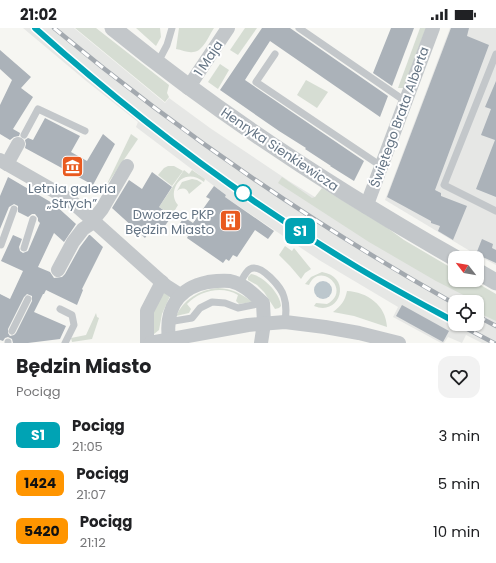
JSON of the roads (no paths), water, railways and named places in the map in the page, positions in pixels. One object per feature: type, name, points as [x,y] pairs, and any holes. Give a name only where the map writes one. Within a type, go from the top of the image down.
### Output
[{"type":"street","name":"Henryka Sienkiewicza","points":[[112,28],[188,88],[272,145],[366,207],[448,254]]},
{"type":"street","name":"1 Maja","points":[[188,88],[228,28]]},
{"type":"street","name":"Świętego Brata Alberta","points":[[366,207],[433,28]]},
{"type":"street","points":[[21,140],[3,162],[25,181],[47,193],[70,200],[162,282],[180,295]]},
{"type":"street","points":[[58,270],[72,242],[94,220],[102,209],[127,166]]},
{"type":"street","points":[[484,275],[496,282]]},
{"type":"street","points":[[169,339],[168,322],[173,306],[180,295],[198,284],[215,281],[229,281],[248,288],[263,303],[264,323],[261,343]]},
{"type":"street","points":[[147,343],[147,311],[162,282]]},
{"type":"street","points":[[150,343],[264,323],[285,322],[359,333],[399,343]]},
{"type":"lane","points":[[157,64],[167,45],[172,28]]},
{"type":"lane","points":[[299,28],[405,101]]},
{"type":"lane","points":[[275,54],[256,82],[381,166]]},
{"type":"lane","points":[[496,54],[444,185],[496,211]]},
{"type":"lane","points":[[21,140],[38,109],[85,131]]},
{"type":"lane","points":[[1,245],[14,208]]},
{"type":"lane","points":[[24,248],[33,219]]},
{"type":"lane","points":[[239,285],[249,270],[255,268],[262,270],[274,281],[284,295],[286,306],[285,322]]},
{"type":"lane","points":[[12,331],[28,298]]},
{"type":"lane","points":[[168,322],[192,318],[200,308],[212,302],[225,303],[238,308],[263,303]]},
{"type":"lane","points":[[60,309],[72,315],[74,325],[65,343]]},
{"type":"railway","points":[[35,28],[147,123],[226,182],[308,237],[350,263],[448,318]]},
{"type":"railway","points":[[54,28],[149,104],[248,175],[350,242],[448,300]]},
{"type":"railway","points":[[484,320],[496,326]]},
{"type":"railway","points":[[471,331],[494,343]]},
{"type":"train","name":"S1","points":[[35,28],[54,46],[127,107],[184,151],[244,194],[349,263],[448,318]]},
{"type":"place","name":"Letnia galeria „Strych”","points":[[72,166]]},
{"type":"place","name":"Dworzec PKP Będzin Miasto","points":[[230,221]]}]
